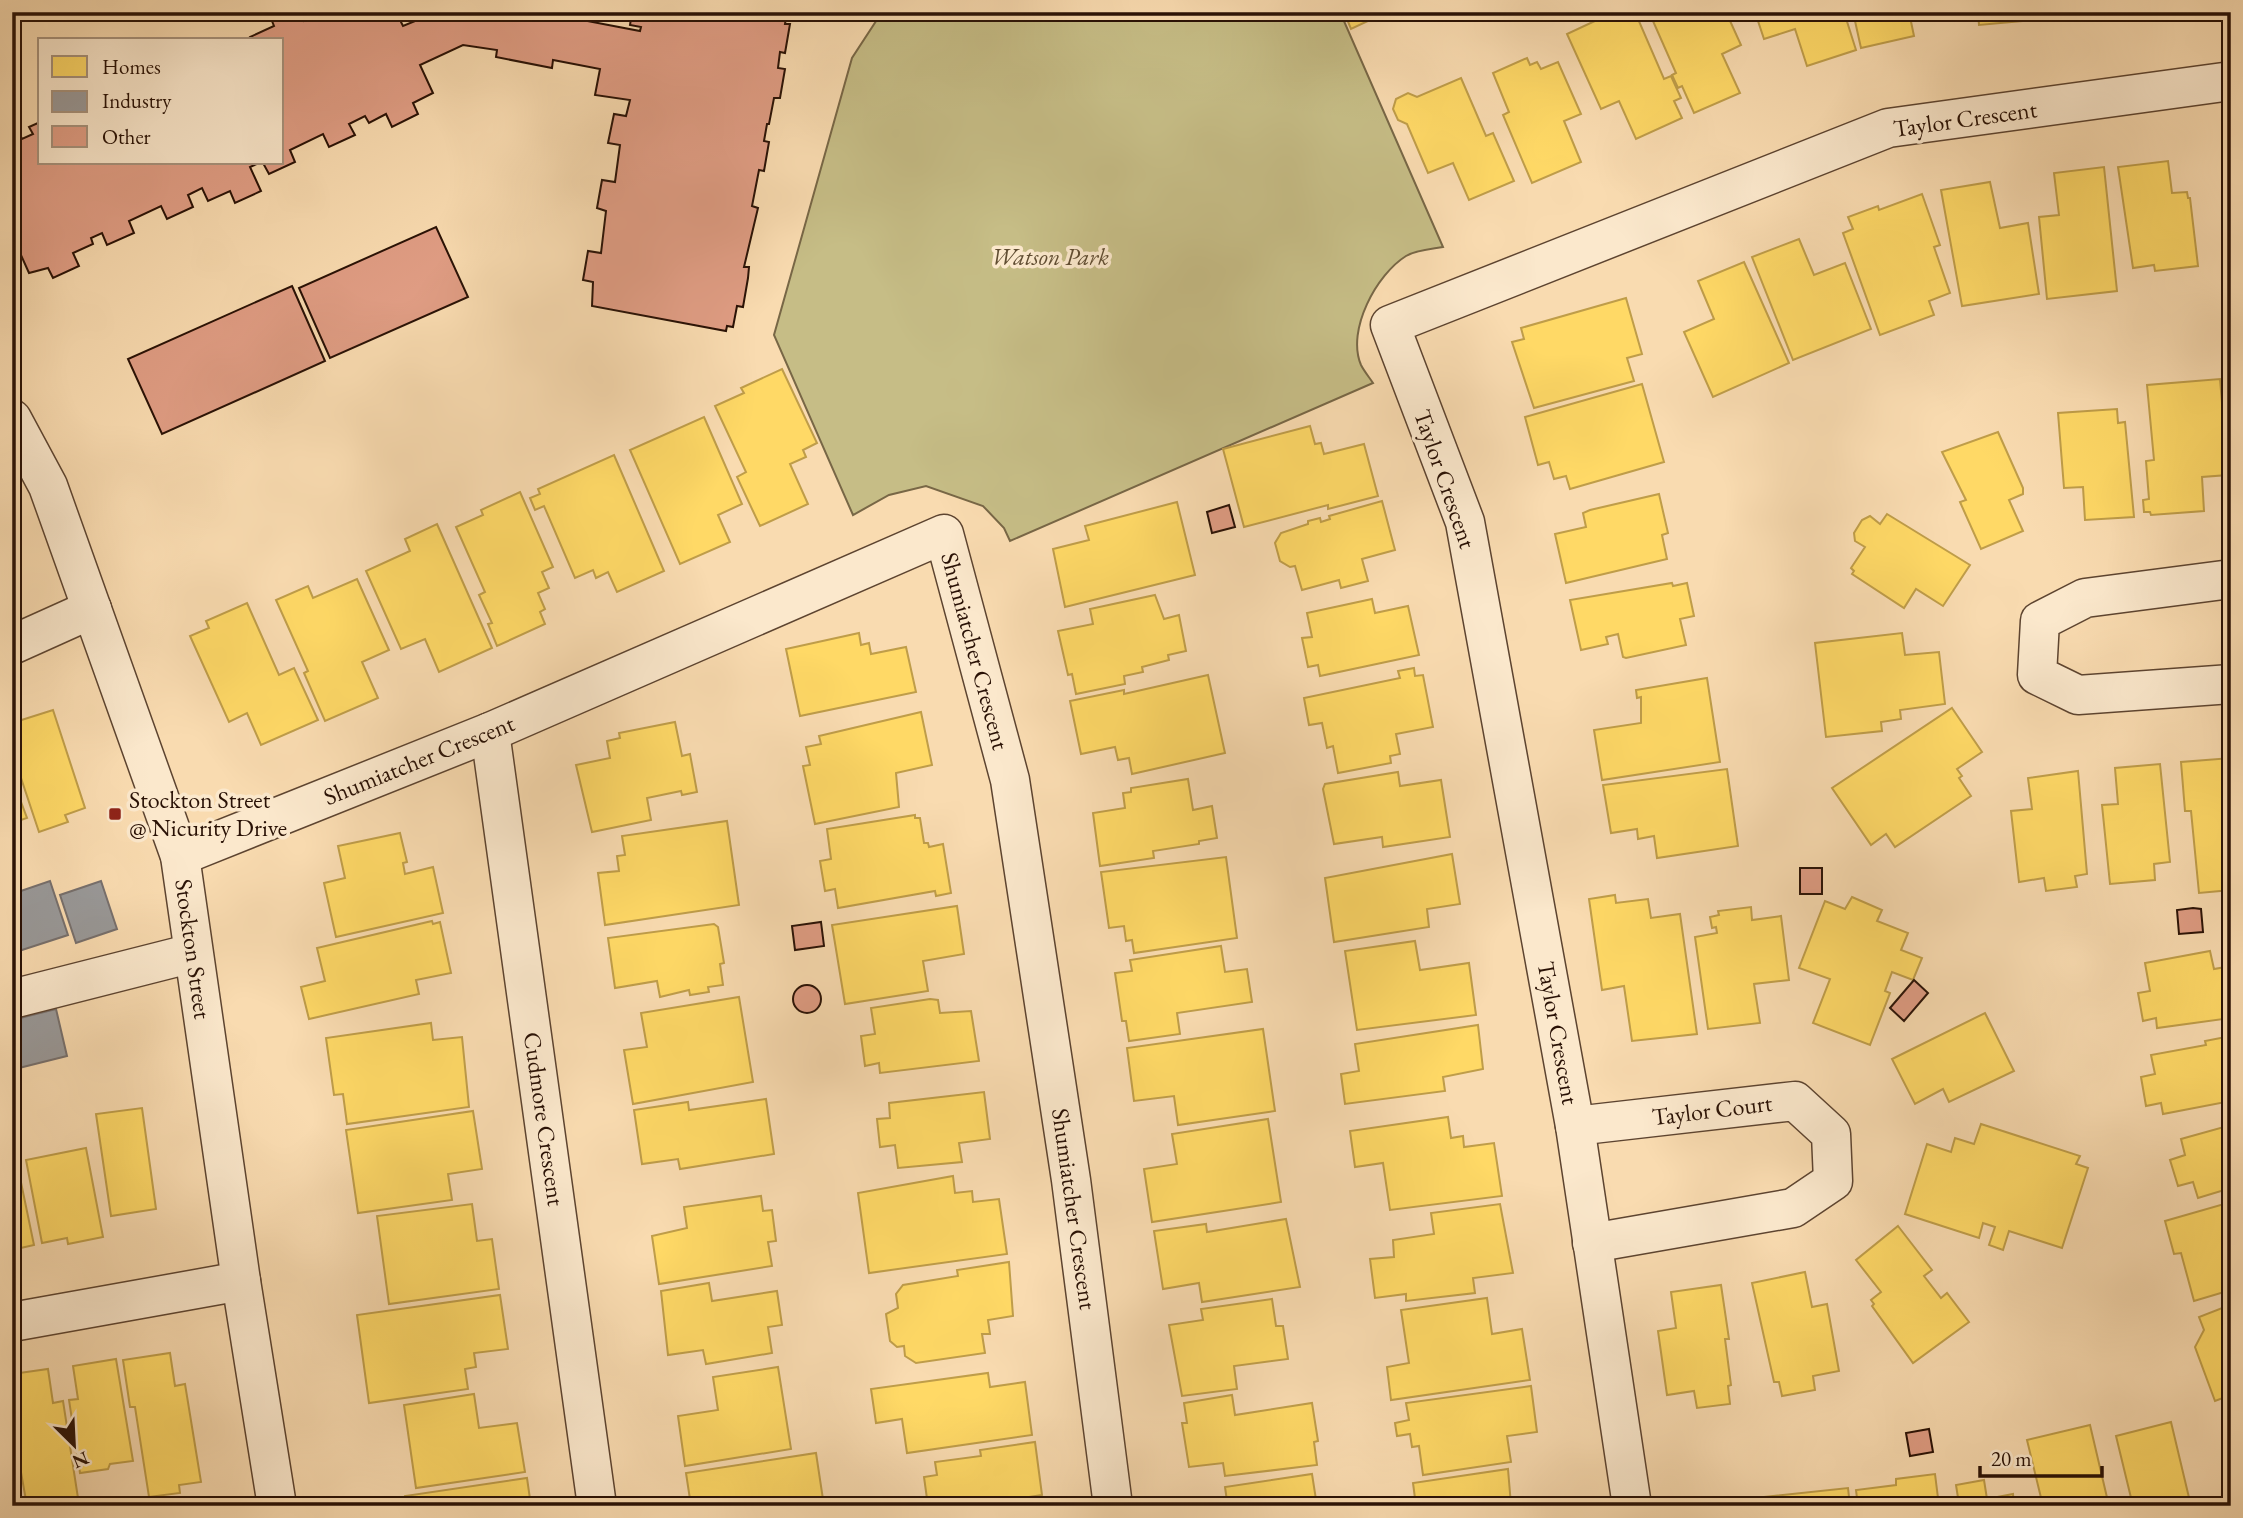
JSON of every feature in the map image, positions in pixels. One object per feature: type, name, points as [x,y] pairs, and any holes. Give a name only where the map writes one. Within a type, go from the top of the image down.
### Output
[{"type":"street","name":"Taylor Crescent","points":[[1632,1506],[1575,1126],[1465,523],[1390,325],[1888,128],[2231,81]]},
{"type":"street","name":"Stockton Street","points":[[12,419],[48,486],[180,856],[241,1281],[277,1506]]},
{"type":"street","name":"Shumiatcher Crescent","points":[[180,856],[490,732],[944,534],[1010,780],[1071,1180],[1113,1506]]},
{"type":"street","points":[[2231,579],[2085,598],[2040,621],[2037,675],[2078,695],[2231,684]]},
{"type":"street","points":[[12,645],[92,609]]},
{"type":"street","name":"Cudmore Crescent","points":[[490,732],[597,1506]]},
{"type":"street","points":[[12,999],[193,953]]},
{"type":"street","name":"Taylor Court","points":[[1575,1126],[1795,1101],[1831,1134],[1833,1181],[1793,1208],[1592,1243]]},
{"type":"street","points":[[12,1322],[241,1281]]},
{"type":"green space","name":"Watson Park","points":[[882,12],[1340,12],[1443,247],[1419,251],[1395,264],[1367,304],[1361,320],[1357,351],[1361,365],[1373,383],[1010,541],[1004,528],[983,506],[926,486],[889,495],[853,515],[774,335],[852,58]]},
{"type":"building: Homes","points":[[1344,12],[1387,12],[1351,29]]},
{"type":"building: Homes","points":[[1614,12],[1635,12],[1664,79],[1671,76],[1681,98],[1674,101],[1682,118],[1636,139],[1619,101],[1601,109],[1567,34]]},
{"type":"building: Homes","points":[[1649,12],[1726,12],[1741,45],[1722,54],[1740,93],[1694,113],[1682,86],[1678,88],[1672,75],[1676,73]]},
{"type":"building: Homes","points":[[1755,12],[1844,12],[1856,50],[1807,66],[1795,29],[1764,39]]},
{"type":"building: Homes","points":[[1853,12],[1909,12],[1914,36],[1861,48]]},
{"type":"building: Homes","points":[[1978,12],[2032,12],[2033,20],[1979,25]]},
{"type":"building: Homes","points":[[2039,12],[2093,12],[2093,13],[2040,18]]},
{"type":"building: Homes","points":[[1527,58],[1530,65],[1537,62],[1541,69],[1558,62],[1581,114],[1564,121],[1581,162],[1532,183],[1503,115],[1509,112],[1493,73]]},
{"type":"building: Homes","points":[[1461,78],[1486,136],[1493,133],[1514,181],[1469,200],[1453,163],[1428,173],[1407,124],[1398,120],[1393,109],[1396,99],[1408,93],[1417,97]]},
{"type":"building: Homes","points":[[2168,161],[2172,193],[2187,192],[2190,198],[2198,266],[2155,271],[2154,265],[2133,268],[2118,167]]},
{"type":"building: Homes","points":[[2104,167],[2117,291],[2047,299],[2039,217],[2059,215],[2054,173]]},
{"type":"building: Homes","points":[[1990,182],[2000,228],[2028,223],[2039,294],[1962,306],[1941,190]]},
{"type":"building: Homes","points":[[1922,194],[1940,245],[1934,247],[1950,293],[1929,301],[1934,315],[1880,335],[1843,233],[1853,229],[1848,217],[1878,206],[1879,210]]},
{"type":"building: Homes","points":[[1799,239],[1814,275],[1845,263],[1871,329],[1793,360],[1752,257]]},
{"type":"building: Homes","points":[[1744,262],[1789,363],[1713,397],[1684,332],[1714,319],[1698,281]]},
{"type":"building: Homes","points":[[1626,298],[1642,354],[1627,358],[1634,381],[1534,408],[1512,342],[1524,339],[1521,328]]},
{"type":"building: Homes","points":[[782,369],[817,443],[803,450],[806,457],[790,464],[808,504],[760,526],[737,477],[746,472],[715,406],[744,393],[741,388]]},
{"type":"building: Homes","points":[[2220,379],[2228,475],[2202,477],[2204,511],[2151,515],[2150,512],[2144,512],[2143,500],[2149,499],[2146,461],[2154,460],[2147,385]]},
{"type":"building: Homes","points":[[1642,384],[1664,462],[1570,489],[1566,476],[1554,479],[1549,462],[1538,465],[1525,417]]},
{"type":"building: Homes","points":[[2117,409],[2118,423],[2125,422],[2134,517],[2085,520],[2083,487],[2064,488],[2058,413]]},
{"type":"building: Homes","points":[[704,417],[742,504],[718,515],[730,542],[680,564],[630,450]]},
{"type":"building: Homes","points":[[1310,426],[1315,444],[1321,443],[1324,454],[1364,444],[1378,496],[1328,509],[1328,505],[1244,527],[1223,449]]},
{"type":"building: Homes","points":[[1998,432],[2023,488],[2023,494],[2009,500],[2023,531],[1981,549],[1960,502],[1966,500],[1942,452]]},
{"type":"building: Homes","points":[[614,455],[664,571],[617,592],[608,572],[596,578],[593,570],[575,578],[544,506],[535,510],[530,498],[540,494],[538,489]]},
{"type":"building: Homes","points":[[520,492],[553,567],[542,572],[549,588],[538,593],[545,609],[540,612],[545,624],[497,646],[488,624],[492,623],[479,595],[485,592],[456,527],[483,515],[481,510]]},
{"type":"building: Homes","points":[[1659,494],[1668,533],[1662,535],[1667,559],[1566,583],[1555,534],[1586,527],[1583,513],[1590,510]]},
{"type":"building: Homes","points":[[1382,501],[1395,550],[1362,559],[1368,581],[1341,588],[1339,580],[1302,590],[1295,566],[1290,567],[1280,561],[1275,543],[1281,533],[1308,524],[1308,521],[1320,518],[1321,522],[1330,519],[1329,516]]},
{"type":"building: Homes","points":[[1177,502],[1195,575],[1065,607],[1053,549],[1089,540],[1085,526]]},
{"type":"building: Homes","points":[[1887,514],[1970,565],[1943,606],[1916,589],[1904,608],[1852,574],[1854,571],[1851,568],[1865,547],[1855,541],[1854,533],[1862,520],[1870,516],[1880,524]]},
{"type":"building: Homes","points":[[437,524],[492,648],[439,672],[425,639],[401,649],[366,571],[410,551],[405,539]]},
{"type":"building: Homes","points":[[357,579],[389,650],[362,662],[378,698],[325,721],[304,673],[308,671],[276,600],[308,586],[313,598]]},
{"type":"building: Homes","points":[[1672,583],[1673,586],[1687,583],[1694,616],[1680,619],[1686,645],[1626,658],[1623,657],[1618,634],[1606,637],[1608,644],[1581,650],[1570,600]]},
{"type":"building: Homes","points":[[1155,595],[1164,619],[1179,615],[1186,651],[1168,655],[1169,660],[1142,667],[1143,672],[1124,676],[1125,684],[1076,694],[1072,674],[1068,675],[1058,631],[1093,624],[1090,609]]},
{"type":"building: Homes","points":[[1372,599],[1375,613],[1408,606],[1419,655],[1320,676],[1318,665],[1308,667],[1302,638],[1312,637],[1307,613]]},
{"type":"building: Homes","points":[[247,603],[279,675],[294,668],[318,720],[261,745],[247,713],[229,722],[190,636],[209,628],[206,621]]},
{"type":"building: Homes","points":[[859,633],[861,645],[869,643],[871,654],[906,647],[916,692],[800,716],[786,649]]},
{"type":"building: Homes","points":[[1902,633],[1905,655],[1939,652],[1945,704],[1900,710],[1901,719],[1881,722],[1882,731],[1826,737],[1815,643]]},
{"type":"building: Homes","points":[[1414,668],[1415,676],[1423,675],[1433,727],[1396,734],[1400,754],[1390,756],[1391,763],[1338,773],[1333,746],[1327,748],[1322,723],[1309,725],[1304,698],[1400,678],[1398,671]]},
{"type":"building: Homes","points":[[1208,675],[1225,753],[1132,774],[1129,758],[1118,760],[1115,747],[1081,754],[1070,701],[1124,690],[1124,694]]},
{"type":"building: Homes","points":[[1707,678],[1720,762],[1602,780],[1594,730],[1641,723],[1641,697],[1637,698],[1636,690]]},
{"type":"building: Homes","points":[[1952,708],[1982,752],[1957,769],[1962,776],[1959,778],[1971,796],[1895,847],[1886,834],[1871,845],[1832,788]]},
{"type":"building: Homes","points":[[53,710],[85,808],[65,815],[68,822],[39,832],[12,751],[12,723]]},
{"type":"building: Homes","points":[[921,712],[932,765],[896,773],[899,807],[815,824],[803,766],[810,765],[806,747],[821,744],[819,736]]},
{"type":"building: Homes","points":[[675,722],[682,756],[690,754],[697,792],[682,795],[681,791],[647,798],[651,820],[592,832],[576,765],[610,758],[607,741],[620,738],[619,733]]},
{"type":"building: Homes","points":[[2231,758],[2231,890],[2199,893],[2191,811],[2185,811],[2181,762]]},
{"type":"building: Homes","points":[[2160,764],[2170,862],[2154,864],[2155,880],[2110,884],[2102,805],[2118,804],[2115,768]]},
{"type":"building: Homes","points":[[1727,769],[1738,846],[1657,858],[1654,836],[1638,839],[1637,829],[1611,833],[1603,785]]},
{"type":"building: Homes","points":[[2078,771],[2087,874],[2075,876],[2077,887],[2046,891],[2044,878],[2019,882],[2011,811],[2032,809],[2028,778]]},
{"type":"building: Homes","points":[[1398,772],[1400,786],[1441,780],[1450,837],[1383,847],[1382,837],[1334,844],[1323,789],[1325,784]]},
{"type":"building: Homes","points":[[12,778],[27,818],[12,823]]},
{"type":"building: Homes","points":[[1188,779],[1193,810],[1212,806],[1217,838],[1199,841],[1199,844],[1153,851],[1154,858],[1100,866],[1093,813],[1125,808],[1123,793],[1131,792],[1131,788]]},
{"type":"building: Homes","points":[[915,815],[915,818],[920,818],[924,843],[928,843],[929,847],[943,844],[951,893],[936,896],[935,891],[838,908],[835,889],[825,891],[820,861],[831,859],[827,829]]},
{"type":"building: Homes","points":[[727,821],[739,905],[605,925],[598,873],[619,871],[617,856],[625,855],[622,836]]},
{"type":"building: Homes","points":[[400,833],[407,862],[403,863],[405,874],[433,867],[443,913],[336,937],[324,883],[345,878],[338,846]]},
{"type":"building: Homes","points":[[1452,854],[1460,904],[1427,909],[1429,927],[1334,942],[1325,878]]},
{"type":"building: Homes","points":[[1226,857],[1237,938],[1134,953],[1132,940],[1126,941],[1124,926],[1109,928],[1101,872]]},
{"type":"building: Homes","points":[[1615,895],[1616,903],[1648,899],[1651,918],[1680,914],[1697,1034],[1632,1041],[1624,986],[1602,990],[1589,899]]},
{"type":"building: Homes","points":[[1852,897],[1882,910],[1877,921],[1908,933],[1901,950],[1922,958],[1913,980],[1892,972],[1885,991],[1890,993],[1870,1045],[1813,1023],[1830,979],[1799,968],[1825,901],[1845,909]]},
{"type":"building: Homes","points":[[957,906],[964,954],[923,961],[928,991],[845,1004],[832,925]]},
{"type":"building: Homes","points":[[1751,907],[1752,920],[1781,916],[1789,980],[1754,984],[1760,1023],[1708,1029],[1695,937],[1717,933],[1716,927],[1712,928],[1710,917],[1719,915],[1718,911]]},
{"type":"building: Homes","points":[[432,921],[433,924],[440,922],[451,973],[416,980],[419,994],[309,1019],[301,987],[325,981],[317,948]]},
{"type":"building: Homes","points":[[714,924],[718,927],[724,963],[720,964],[723,985],[708,987],[709,992],[690,995],[689,990],[660,997],[657,981],[615,988],[608,938]]},
{"type":"building: Homes","points":[[1415,941],[1420,970],[1469,963],[1476,1015],[1357,1030],[1345,951]]},
{"type":"building: Homes","points":[[1221,946],[1225,972],[1247,969],[1252,1002],[1177,1013],[1180,1034],[1129,1041],[1126,1021],[1122,1021],[1115,973],[1132,971],[1130,960]]},
{"type":"building: Homes","points":[[2210,951],[2214,969],[2231,966],[2231,1018],[2157,1028],[2156,1018],[2143,1021],[2138,993],[2150,991],[2145,963]]},
{"type":"building: Homes","points":[[739,997],[753,1082],[633,1104],[624,1050],[647,1047],[641,1013]]},
{"type":"building: Homes","points":[[938,1000],[940,1013],[971,1011],[979,1061],[880,1073],[879,1063],[865,1066],[861,1036],[875,1034],[871,1008]]},
{"type":"building: Homes","points":[[1985,1013],[2014,1071],[1949,1102],[1943,1089],[1915,1104],[1892,1059]]},
{"type":"building: Homes","points":[[431,1023],[433,1040],[462,1037],[469,1107],[347,1124],[343,1094],[334,1095],[326,1038]]},
{"type":"building: Homes","points":[[1478,1025],[1483,1069],[1443,1077],[1445,1091],[1345,1104],[1341,1074],[1359,1071],[1355,1044]]},
{"type":"building: Homes","points":[[1263,1029],[1275,1111],[1178,1125],[1174,1096],[1134,1101],[1127,1048]]},
{"type":"building: Homes","points":[[2231,1036],[2231,1101],[2163,1114],[2161,1103],[2146,1106],[2141,1077],[2155,1074],[2151,1055],[2206,1045],[2205,1041]]},
{"type":"building: Homes","points":[[984,1092],[990,1139],[959,1143],[962,1162],[898,1168],[895,1145],[880,1147],[877,1119],[890,1118],[889,1103]]},
{"type":"building: Homes","points":[[766,1099],[774,1154],[680,1169],[678,1159],[642,1164],[634,1110],[688,1102],[689,1110]]},
{"type":"building: Homes","points":[[142,1108],[156,1209],[111,1216],[96,1114]]},
{"type":"building: Homes","points":[[473,1111],[482,1169],[448,1174],[452,1200],[358,1213],[346,1130]]},
{"type":"building: Homes","points":[[1448,1117],[1451,1138],[1463,1136],[1464,1147],[1494,1143],[1502,1196],[1390,1210],[1383,1163],[1355,1167],[1350,1131]]},
{"type":"building: Homes","points":[[1268,1119],[1281,1202],[1152,1222],[1144,1169],[1177,1164],[1172,1134]]},
{"type":"building: Homes","points":[[1981,1124],[2080,1156],[2076,1164],[2088,1168],[2062,1248],[2009,1231],[2003,1250],[1989,1245],[1995,1227],[1983,1223],[1979,1238],[1905,1214],[1927,1144],[1951,1152],[1955,1138],[1974,1144]]},
{"type":"building: Homes","points":[[2231,1125],[2231,1188],[2198,1198],[2193,1182],[2178,1186],[2170,1160],[2185,1155],[2181,1139]]},
{"type":"building: Homes","points":[[86,1148],[103,1237],[68,1244],[67,1238],[42,1243],[26,1160]]},
{"type":"building: Homes","points":[[18,1168],[34,1245],[12,1250],[12,1169]]},
{"type":"building: Homes","points":[[953,1176],[955,1193],[972,1191],[973,1202],[999,1199],[1007,1254],[869,1273],[858,1193]]},
{"type":"building: Homes","points":[[761,1196],[763,1211],[772,1210],[776,1241],[768,1242],[772,1266],[659,1284],[652,1236],[687,1228],[684,1207]]},
{"type":"building: Homes","points":[[2231,1202],[2231,1290],[2194,1301],[2181,1253],[2174,1254],[2165,1221]]},
{"type":"building: Homes","points":[[472,1204],[477,1241],[492,1239],[499,1289],[389,1304],[377,1216]]},
{"type":"building: Homes","points":[[1500,1204],[1513,1273],[1473,1278],[1475,1293],[1406,1301],[1406,1294],[1375,1298],[1370,1259],[1394,1257],[1393,1240],[1434,1234],[1431,1213]]},
{"type":"building: Homes","points":[[1286,1219],[1300,1287],[1202,1302],[1199,1283],[1163,1289],[1154,1231],[1206,1224],[1207,1232]]},
{"type":"building: Homes","points":[[1898,1226],[1932,1270],[1924,1276],[1941,1298],[1947,1293],[1969,1322],[1913,1363],[1872,1306],[1874,1304],[1871,1300],[1881,1292],[1856,1260]]},
{"type":"building: Homes","points":[[1009,1262],[1013,1316],[988,1320],[990,1334],[982,1334],[985,1353],[916,1363],[905,1356],[904,1346],[897,1347],[890,1341],[886,1314],[898,1308],[896,1294],[903,1285],[958,1276],[957,1270]]},
{"type":"building: Homes","points":[[1805,1272],[1812,1307],[1827,1304],[1839,1371],[1813,1376],[1815,1390],[1782,1396],[1779,1382],[1774,1382],[1752,1283]]},
{"type":"building: Homes","points":[[709,1283],[712,1301],[777,1291],[782,1325],[768,1327],[772,1353],[706,1364],[703,1350],[668,1355],[661,1291]]},
{"type":"building: Homes","points":[[1721,1285],[1729,1339],[1725,1339],[1731,1385],[1728,1386],[1730,1404],[1697,1408],[1694,1391],[1667,1395],[1658,1331],[1676,1328],[1671,1292]]},
{"type":"building: Homes","points":[[500,1295],[508,1349],[474,1353],[476,1367],[465,1369],[468,1389],[369,1403],[357,1315]]},
{"type":"building: Homes","points":[[1487,1298],[1492,1334],[1522,1329],[1530,1380],[1391,1400],[1387,1367],[1409,1363],[1401,1310]]},
{"type":"building: Homes","points":[[1272,1299],[1276,1326],[1283,1326],[1288,1359],[1234,1366],[1237,1389],[1182,1396],[1169,1325],[1203,1320],[1201,1309]]},
{"type":"building: Homes","points":[[2231,1300],[2231,1395],[2215,1401],[2195,1347],[2204,1330],[2199,1317],[2225,1307],[2223,1303]]},
{"type":"building: Homes","points":[[170,1353],[175,1386],[185,1384],[201,1482],[179,1485],[180,1493],[149,1497],[135,1407],[130,1407],[123,1360]]},
{"type":"building: Homes","points":[[116,1359],[133,1461],[110,1464],[108,1469],[80,1473],[69,1400],[78,1399],[73,1366]]},
{"type":"building: Homes","points":[[778,1367],[791,1449],[685,1466],[678,1416],[718,1410],[713,1377]]},
{"type":"building: Homes","points":[[48,1369],[53,1403],[63,1401],[78,1498],[58,1502],[58,1506],[27,1506],[12,1422],[12,1374]]},
{"type":"building: Homes","points":[[988,1373],[990,1387],[1025,1382],[1032,1435],[907,1453],[902,1419],[876,1423],[871,1389]]},
{"type":"building: Homes","points":[[1531,1386],[1537,1432],[1507,1436],[1511,1462],[1423,1475],[1419,1446],[1412,1447],[1410,1434],[1397,1436],[1395,1423],[1409,1420],[1406,1403]]},
{"type":"building: Homes","points":[[474,1394],[479,1428],[517,1423],[525,1472],[416,1488],[404,1405]]},
{"type":"building: Homes","points":[[1232,1395],[1235,1415],[1312,1403],[1318,1441],[1314,1442],[1317,1465],[1225,1476],[1223,1463],[1189,1467],[1182,1423],[1187,1423],[1184,1403]]},
{"type":"building: Homes","points":[[2171,1422],[2191,1506],[2133,1506],[2116,1436]]},
{"type":"building: Homes","points":[[2090,1425],[2109,1506],[2043,1506],[2027,1440]]},
{"type":"building: Homes","points":[[1035,1442],[1042,1495],[1009,1500],[1010,1506],[928,1506],[924,1477],[937,1475],[935,1462],[981,1456],[980,1450]]},
{"type":"building: Homes","points":[[816,1453],[824,1506],[691,1506],[686,1473]]},
{"type":"building: Homes","points":[[1508,1469],[1511,1505],[1547,1500],[1547,1506],[1416,1506],[1413,1483]]},
{"type":"building: Homes","points":[[1312,1474],[1317,1506],[1196,1506],[1227,1501],[1225,1487]]},
{"type":"building: Homes","points":[[1935,1474],[1939,1506],[1858,1506],[1856,1490],[1896,1485],[1896,1479]]},
{"type":"building: Homes","points":[[527,1478],[531,1506],[406,1506],[405,1496]]},
{"type":"building: Homes","points":[[1984,1480],[1987,1499],[2013,1494],[2014,1506],[1948,1506],[1959,1504],[1956,1485]]},
{"type":"building: Homes","points":[[1848,1488],[1850,1506],[1766,1506],[1765,1497]]},
{"type":"building: Industry","points":[[50,881],[68,935],[19,951],[12,931],[12,894]]},
{"type":"building: Industry","points":[[101,881],[117,929],[76,943],[60,895]]},
{"type":"building: Industry","points":[[56,1009],[67,1056],[19,1068],[12,1041],[12,1020]]},
{"type":"building: Other","points":[[291,12],[300,12],[304,21],[312,17],[310,12],[396,12],[403,26],[437,12],[561,12],[561,16],[640,31],[641,27],[630,25],[632,12],[787,12],[785,24],[790,24],[785,53],[780,52],[778,68],[785,69],[780,98],[774,98],[767,124],[764,141],[769,142],[764,171],[759,170],[752,206],[758,208],[744,267],[749,267],[748,278],[743,307],[737,306],[733,327],[727,326],[726,331],[592,306],[593,282],[583,280],[588,251],[601,253],[606,211],[597,208],[602,180],[615,182],[620,145],[608,143],[614,114],[626,116],[630,100],[595,95],[600,69],[553,60],[552,68],[496,57],[497,50],[463,45],[420,65],[433,93],[413,103],[418,114],[392,127],[386,114],[369,123],[365,116],[349,124],[355,135],[329,147],[323,134],[290,150],[295,162],[269,174],[264,164],[284,164],[284,38],[250,37],[274,26],[272,21]]},
{"type":"building: Other","points":[[38,123],[38,164],[257,164],[250,167],[261,191],[235,203],[230,191],[208,201],[202,188],[188,195],[193,207],[167,219],[161,206],[129,221],[134,233],[107,245],[102,233],[91,238],[93,244],[73,253],[79,266],[53,278],[48,268],[29,273],[12,235],[12,128],[16,126],[22,139],[33,134],[29,127]]},
{"type":"building: Other","points":[[436,227],[468,297],[330,358],[299,288]]},
{"type":"building: Other","points":[[292,286],[325,361],[162,434],[128,359]]},
{"type":"building: Other","points":[[1229,505],[1235,527],[1212,533],[1207,512]]},
{"type":"building: Other","points":[[1800,868],[1822,868],[1822,894],[1800,894]]},
{"type":"building: Other","points":[[2201,909],[2203,932],[2179,934],[2177,910]]},
{"type":"building: Other","points":[[821,922],[824,946],[795,950],[792,926]]},
{"type":"building: Other","points":[[1914,980],[1928,993],[1904,1021],[1890,1008]]},
{"type":"building: Other","points":[[807,985],[817,989],[821,999],[817,1009],[807,1013],[797,1009],[793,999],[797,989]]},
{"type":"building: Other","points":[[1929,1429],[1933,1452],[1910,1456],[1906,1433]]},
{"type":"place","name":"Stockton Street @ Nicurity Drive","points":[[115,814]]}]
